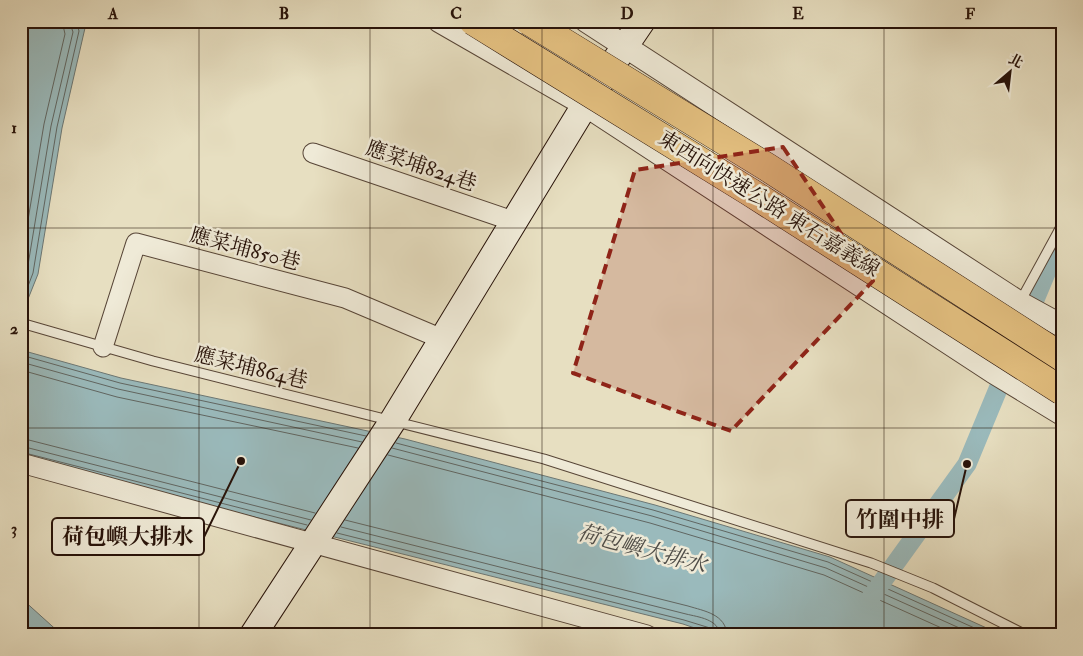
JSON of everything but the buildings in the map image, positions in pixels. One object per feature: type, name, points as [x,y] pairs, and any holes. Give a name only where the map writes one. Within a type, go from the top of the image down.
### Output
[{"type":"highway","name":"東西向快速公路 東石嘉義線","points":[[473,21],[750,192],[1062,391]]},
{"type":"highway","name":"東西向快速公路 東石嘉義線","points":[[529,21],[767,167],[1062,357]]},
{"type":"main road","points":[[253,635],[389,425],[585,105],[642,21]]},
{"type":"street","points":[[439,21],[585,105],[993,372],[1062,414]]},
{"type":"street","points":[[586,21],[1020,302],[1062,326]]},
{"type":"street","name":"應菜埔824巷","points":[[313,153],[513,221]]},
{"type":"street","name":"應菜埔850巷","points":[[103,347],[136,243],[345,298],[442,339]]},
{"type":"street","points":[[21,463],[317,538],[647,635]]},
{"type":"lane","points":[[1020,302],[1062,225]]},
{"type":"lane","name":"應菜埔864巷","points":[[21,323],[389,425],[544,460],[871,563],[933,588],[1026,635]]},
{"type":"highlighted area","points":[[783,147],[873,281],[731,431],[573,373],[635,170]]},
{"type":"water","points":[[21,21],[79,21],[85,28],[62,128],[38,274],[28,299],[21,301]]},
{"type":"water","points":[[21,350],[121,378],[405,439],[655,505],[830,557],[1002,635],[715,635],[683,624],[86,475],[21,457]]},
{"type":"water","points":[[21,598],[62,635],[21,635]]},
{"type":"waterway","points":[[1026,321],[1062,235]]},
{"type":"waterway","points":[[869,600],[967,464],[1008,365]]},
{"type":"place","name":"荷包嶼大排水","points":[[241,461]]},
{"type":"place","name":"竹圍中排","points":[[967,464]]}]
